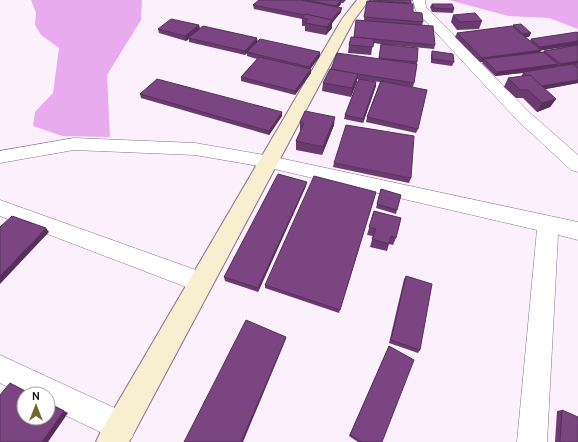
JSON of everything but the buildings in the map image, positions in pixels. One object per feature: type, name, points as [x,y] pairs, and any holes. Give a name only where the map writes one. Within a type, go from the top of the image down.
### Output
[{"type":"street","points":[[0,369],[117,434],[270,162],[348,19],[363,0]]},
{"type":"street","points":[[418,0],[420,8],[523,116],[578,165]]},
{"type":"street","points":[[0,157],[54,146],[94,144],[195,149],[270,162],[578,230]]},
{"type":"street","points":[[0,208],[202,282]]},
{"type":"street","points":[[532,442],[548,224]]},
{"type":"shaded area","points":[[31,0],[142,0],[141,20],[107,75],[110,137],[62,136],[33,126],[35,112],[53,93],[59,48],[41,35],[35,25],[36,13]]},
{"type":"shaded area","points":[[449,0],[578,0],[578,29],[549,18],[508,16]]}]
